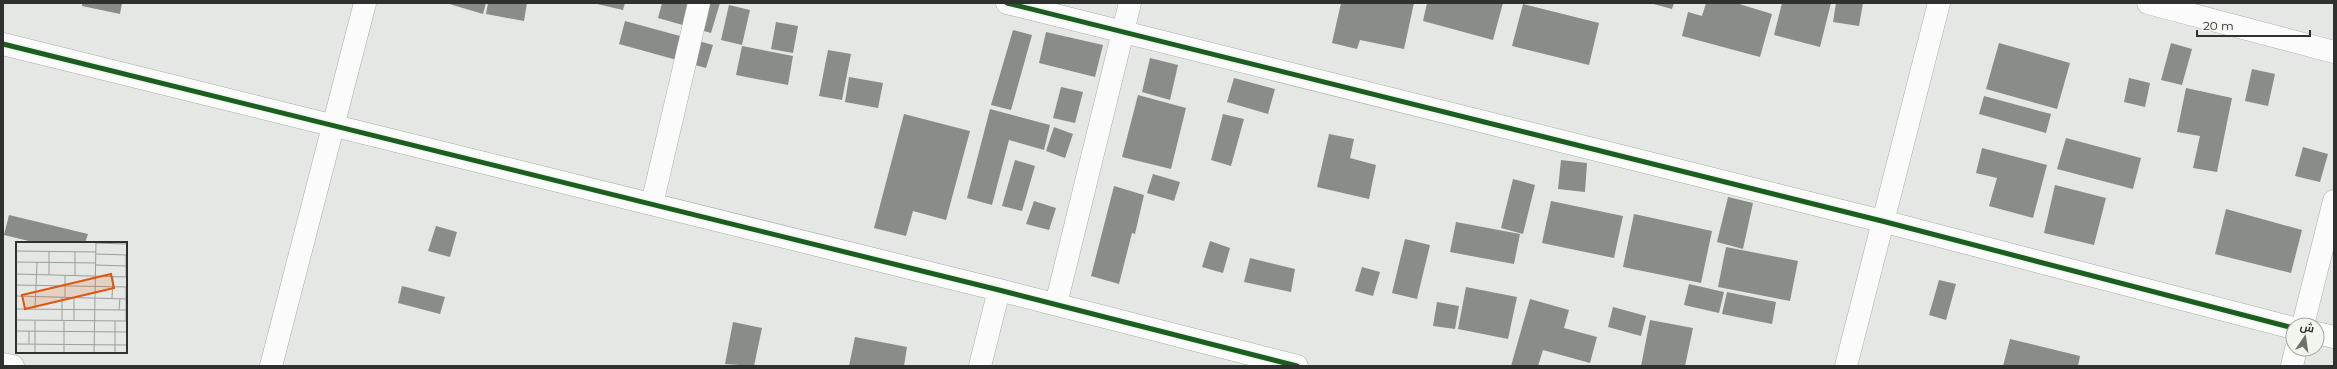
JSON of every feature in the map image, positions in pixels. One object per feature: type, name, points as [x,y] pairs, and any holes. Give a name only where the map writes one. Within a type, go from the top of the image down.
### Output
[{"type":"street","points":[[270,366],[365,3]]},
{"type":"street","points":[[652,204],[699,3]]},
{"type":"street","points":[[1007,3],[1882,221],[2285,326]]},
{"type":"street","points":[[1056,304],[1130,3]]},
{"type":"street","points":[[1846,366],[1939,3]]},
{"type":"street","points":[[2148,3],[2334,52]]},
{"type":"street","points":[[3,44],[1056,304],[1291,365]]},
{"type":"street","points":[[2305,317],[2334,201]]},
{"type":"street","points":[[980,366],[999,290]]},
{"type":"street","points":[[3,364],[13,366]]},
{"type":"building","points":[[82,3],[122,3],[120,14],[82,6]]},
{"type":"building","points":[[446,3],[486,3],[483,14]]},
{"type":"building","points":[[488,3],[527,3],[524,21],[486,14]]},
{"type":"building","points":[[593,3],[625,3],[623,10]]},
{"type":"building","points":[[662,3],[720,3],[711,33],[658,18]]},
{"type":"building","points":[[1341,3],[1414,3],[1404,49],[1360,40],[1357,49],[1332,43]]},
{"type":"building","points":[[1427,3],[1503,3],[1493,40],[1423,21]]},
{"type":"building","points":[[1650,3],[1674,3],[1672,9]]},
{"type":"building","points":[[1706,3],[1736,3],[1772,14],[1760,57],[1682,36],[1688,12],[1702,16]]},
{"type":"building","points":[[1782,3],[1831,3],[1820,47],[1774,35]]},
{"type":"building","points":[[1836,3],[1863,3],[1859,26],[1833,22]]},
{"type":"building","points":[[1523,4],[1599,23],[1589,65],[1512,46]]},
{"type":"building","points":[[729,5],[750,10],[742,45],[721,40]]},
{"type":"building","points":[[625,21],[713,45],[706,68],[619,44]]},
{"type":"building","points":[[776,22],[798,26],[793,53],[771,49]]},
{"type":"building","points":[[1013,30],[1032,35],[1011,110],[991,105]]},
{"type":"building","points":[[1046,32],[1103,45],[1095,77],[1039,63]]},
{"type":"building","points":[[1999,43],[2070,63],[2057,109],[1986,89]]},
{"type":"building","points":[[2171,43],[2192,49],[2182,85],[2161,80]]},
{"type":"building","points":[[742,46],[793,56],[788,85],[736,75]]},
{"type":"building","points":[[828,50],[851,54],[842,100],[819,96]]},
{"type":"building","points":[[1150,58],[1178,65],[1170,100],[1142,92]]},
{"type":"building","points":[[2252,69],[2275,74],[2268,106],[2245,101]]},
{"type":"building","points":[[849,77],[883,83],[878,108],[845,102]]},
{"type":"building","points":[[1234,78],[1275,89],[1268,114],[1227,102]]},
{"type":"building","points":[[2129,78],[2150,83],[2145,107],[2124,102]]},
{"type":"building","points":[[1061,87],[1083,92],[1075,123],[1053,118]]},
{"type":"building","points":[[2186,88],[2232,98],[2217,172],[2193,168],[2200,136],[2177,132]]},
{"type":"building","points":[[1138,95],[1186,108],[1171,169],[1122,157]]},
{"type":"building","points":[[1984,96],[2051,114],[2046,133],[1979,114]]},
{"type":"building","points":[[990,109],[1050,125],[1044,150],[1009,140],[992,205],[967,198]]},
{"type":"building","points":[[904,114],[970,131],[946,220],[913,211],[906,236],[874,228]]},
{"type":"building","points":[[1223,114],[1244,119],[1231,166],[1211,160]]},
{"type":"building","points":[[1054,127],[1073,134],[1065,158],[1046,151]]},
{"type":"building","points":[[1329,134],[1354,139],[1350,158],[1376,165],[1369,199],[1317,187]]},
{"type":"building","points":[[2066,138],[2141,158],[2133,189],[2057,169]]},
{"type":"building","points":[[2303,147],[2328,154],[2320,182],[2295,176]]},
{"type":"building","points":[[1982,148],[2047,165],[2033,218],[1989,206],[1997,178],[1976,173]]},
{"type":"building","points":[[1015,160],[1035,166],[1022,211],[1002,206]]},
{"type":"building","points":[[1561,160],[1587,163],[1585,192],[1558,189]]},
{"type":"building","points":[[1153,174],[1180,182],[1174,201],[1147,193]]},
{"type":"building","points":[[1513,179],[1535,185],[1523,234],[1501,228]]},
{"type":"building","points":[[2055,185],[2106,198],[2094,245],[2044,233]]},
{"type":"building","points":[[1114,186],[1144,195],[1135,234],[1132,233],[1119,284],[1091,276]]},
{"type":"building","points":[[1728,197],[1753,203],[1743,249],[1717,242]]},
{"type":"building","points":[[1034,201],[1056,208],[1049,230],[1026,224]]},
{"type":"building","points":[[1551,201],[1623,216],[1614,258],[1542,243]]},
{"type":"building","points":[[2226,209],[2302,230],[2291,273],[2215,254]]},
{"type":"building","points":[[1634,214],[1712,231],[1701,283],[1623,267]]},
{"type":"building","points":[[9,215],[88,234],[85,242],[33,242],[4,235]]},
{"type":"building","points":[[1456,222],[1520,234],[1514,264],[1450,252]]},
{"type":"building","points":[[436,226],[457,232],[450,257],[428,251]]},
{"type":"building","points":[[1405,239],[1430,245],[1417,299],[1392,293]]},
{"type":"building","points":[[1210,241],[1230,248],[1223,273],[1202,267]]},
{"type":"building","points":[[1726,247],[1798,261],[1790,301],[1718,287]]},
{"type":"building","points":[[1250,258],[1295,269],[1291,292],[1244,282]]},
{"type":"building","points":[[1362,267],[1380,272],[1373,296],[1355,291]]},
{"type":"building","points":[[1939,280],[1956,284],[1946,320],[1929,315]]},
{"type":"building","points":[[1689,284],[1724,292],[1719,313],[1684,305]]},
{"type":"building","points":[[402,286],[445,297],[440,314],[398,303]]},
{"type":"building","points":[[1466,287],[1517,297],[1508,339],[1458,329]]},
{"type":"building","points":[[1727,292],[1776,302],[1772,324],[1722,314]]},
{"type":"building","points":[[1530,299],[1569,310],[1564,328],[1597,337],[1590,363],[1543,350],[1538,366],[1511,366]]},
{"type":"building","points":[[1437,302],[1459,306],[1455,329],[1433,326]]},
{"type":"building","points":[[1613,307],[1646,316],[1641,336],[1608,327]]},
{"type":"building","points":[[1650,320],[1693,328],[1685,366],[1641,366]]},
{"type":"building","points":[[733,322],[762,328],[754,366],[725,364]]},
{"type":"building","points":[[855,337],[907,347],[904,366],[849,366]]},
{"type":"building","points":[[2010,339],[2080,356],[2078,366],[2003,366]]},
{"type":"cycle path","points":[[1007,3],[1882,221],[2285,326]]},
{"type":"cycle path","points":[[3,44],[999,290],[1297,366]]}]
